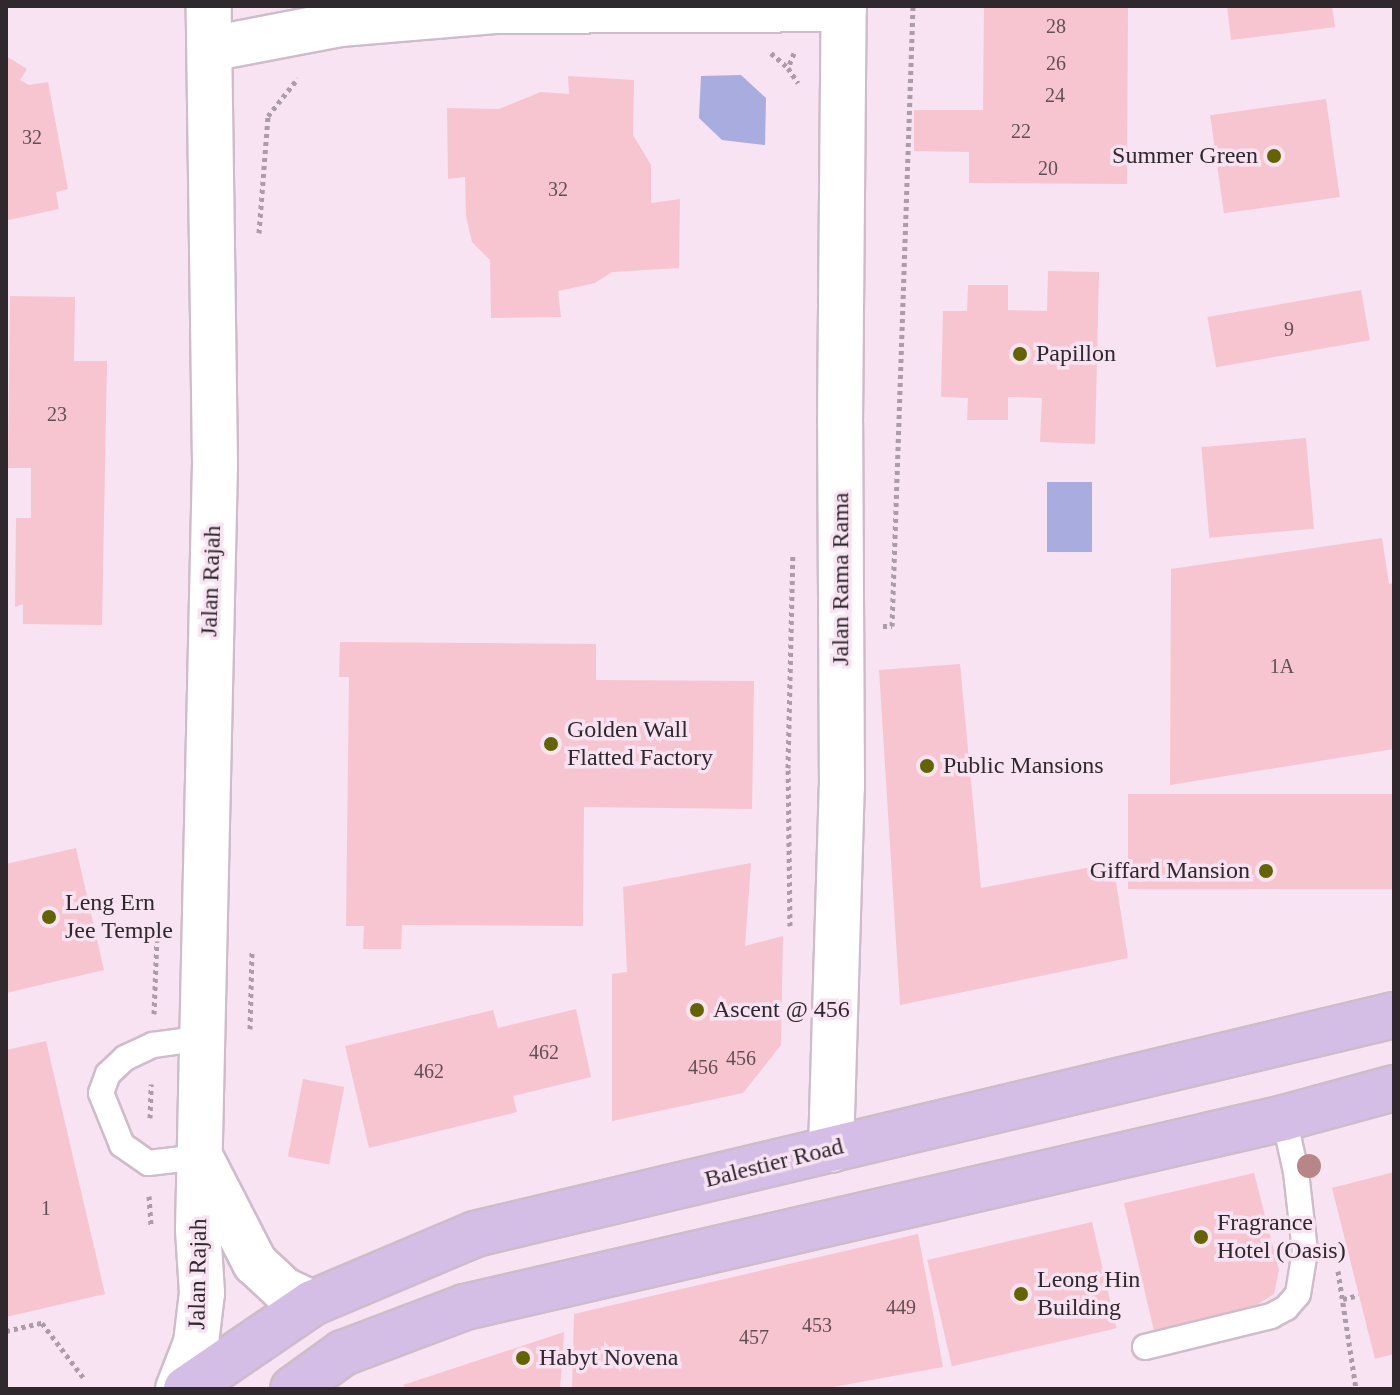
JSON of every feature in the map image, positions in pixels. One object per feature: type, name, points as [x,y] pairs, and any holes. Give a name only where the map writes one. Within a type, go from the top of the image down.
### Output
[{"type":"main road","name":"Balestier Road","points":[[186,1389],[312,1303],[475,1234],[1394,1015]]},
{"type":"main road","points":[[293,1389],[343,1353],[465,1307],[1284,1118],[1394,1088]]},
{"type":"street","name":"Jalan Rajah","points":[[178,1389],[196,1343],[202,1293],[198,1230],[215,463],[209,6]]},
{"type":"street","name":"Jalan Rama Rama","points":[[210,49],[340,24],[494,11],[844,8],[842,787],[831,1150]]},
{"type":"street","name":"Jalan Rajah","points":[[200,1157],[255,1263],[284,1290],[312,1303]]},
{"type":"lane","points":[[200,1157],[148,1163],[122,1145],[101,1093],[108,1074],[125,1058],[153,1045],[204,1038]]},
{"type":"lane","points":[[1145,1347],[1271,1316],[1286,1308],[1298,1294],[1305,1251],[1296,1172],[1284,1118]]},
{"type":"path","points":[[842,627],[892,626],[913,6]]},
{"type":"path","points":[[250,1034],[252,987]]},
{"type":"path","points":[[1343,1299],[1359,1295]]},
{"type":"path","points":[[6,1331],[42,1323],[83,1377]]},
{"type":"water","points":[[741,75],[766,98],[765,145],[722,140],[699,118],[701,76]]},
{"type":"water","points":[[1047,482],[1092,482],[1092,552],[1047,552]]},
{"type":"building","points":[[984,6],[1128,6],[1127,184],[969,183],[969,152],[914,151],[914,110],[983,110]]},
{"type":"building","points":[[1227,6],[1332,6],[1335,27],[1231,40]]},
{"type":"building","points":[[6,56],[27,69],[20,80],[29,85],[48,82],[68,189],[56,192],[59,209],[8,220]]},
{"type":"building","points":[[568,76],[634,80],[633,135],[651,165],[651,203],[680,199],[679,268],[612,272],[595,283],[558,291],[561,317],[491,318],[490,260],[472,242],[466,216],[465,177],[448,179],[447,108],[499,109],[541,92],[569,94]]},
{"type":"building","name":"Summer Green","points":[[1326,99],[1340,197],[1224,213],[1210,115]]},
{"type":"building","name":"Papillon","points":[[1048,271],[1099,272],[1095,444],[1040,442],[1042,398],[1008,397],[1008,420],[967,420],[968,398],[941,397],[943,311],[967,311],[968,285],[1008,285],[1008,310],[1047,311]]},
{"type":"building","points":[[1361,290],[1370,340],[1216,367],[1207,317]]},
{"type":"building","points":[[10,296],[75,297],[74,361],[107,361],[102,625],[23,624],[23,604],[15,607],[16,518],[31,518],[31,468],[8,468]]},
{"type":"building","points":[[1306,438],[1314,529],[1209,538],[1201,447]]},
{"type":"building","points":[[1382,538],[1389,584],[1394,583],[1394,749],[1170,785],[1171,569]]},
{"type":"building","name":"Golden Wall Flatted Factory","points":[[340,642],[596,644],[596,680],[754,681],[752,809],[584,807],[583,926],[402,925],[401,949],[363,949],[364,926],[346,926],[349,677],[339,677]]},
{"type":"building","name":"Public Mansions","points":[[960,664],[981,888],[1113,863],[1128,958],[900,1005],[879,670]]},
{"type":"building","name":"Giffard Mansion","points":[[1128,794],[1394,794],[1394,889],[1128,889]]},
{"type":"building","name":"Leng Ern Jee Temple","points":[[76,848],[104,970],[6,993],[6,864]]},
{"type":"building","name":"Ascent @ 456","points":[[751,863],[745,946],[783,936],[781,1045],[743,1093],[612,1121],[612,974],[627,972],[623,887]]},
{"type":"building","points":[[576,1009],[591,1077],[513,1096],[517,1112],[369,1148],[345,1046],[493,1010],[498,1028]]},
{"type":"building","points":[[46,1041],[105,1294],[6,1317],[6,1050]]},
{"type":"building","points":[[303,1079],[344,1087],[329,1165],[288,1157]]},
{"type":"building","points":[[1394,1172],[1394,1354],[1375,1359],[1332,1188]]},
{"type":"building","name":"Fragrance Hotel (Oasis)","points":[[1254,1173],[1279,1270],[1274,1294],[1252,1308],[1154,1331],[1124,1203]]},
{"type":"building","name":"Leong Hin Building","points":[[1092,1222],[1117,1328],[952,1366],[927,1260]]},
{"type":"building","points":[[918,1234],[943,1367],[822,1389],[572,1389],[574,1314]]},
{"type":"building","name":"Habyt Novena","points":[[564,1332],[560,1389],[406,1389],[403,1385]]},
{"type":"place","name":"Summer Green","points":[[1274,156]]},
{"type":"place","name":"Papillon","points":[[1020,354]]},
{"type":"place","name":"Golden Wall Flatted Factory","points":[[551,744]]},
{"type":"place","name":"Public Mansions","points":[[927,766]]},
{"type":"place","name":"Giffard Mansion","points":[[1266,871]]},
{"type":"place","name":"Leng Ern Jee Temple","points":[[49,917]]},
{"type":"place","name":"Ascent @ 456","points":[[697,1010]]},
{"type":"place","name":"Fragrance Hotel (Oasis)","points":[[1201,1237]]},
{"type":"place","name":"Leong Hin Building","points":[[1021,1294]]},
{"type":"place","name":"Habyt Novena","points":[[523,1358]]}]
